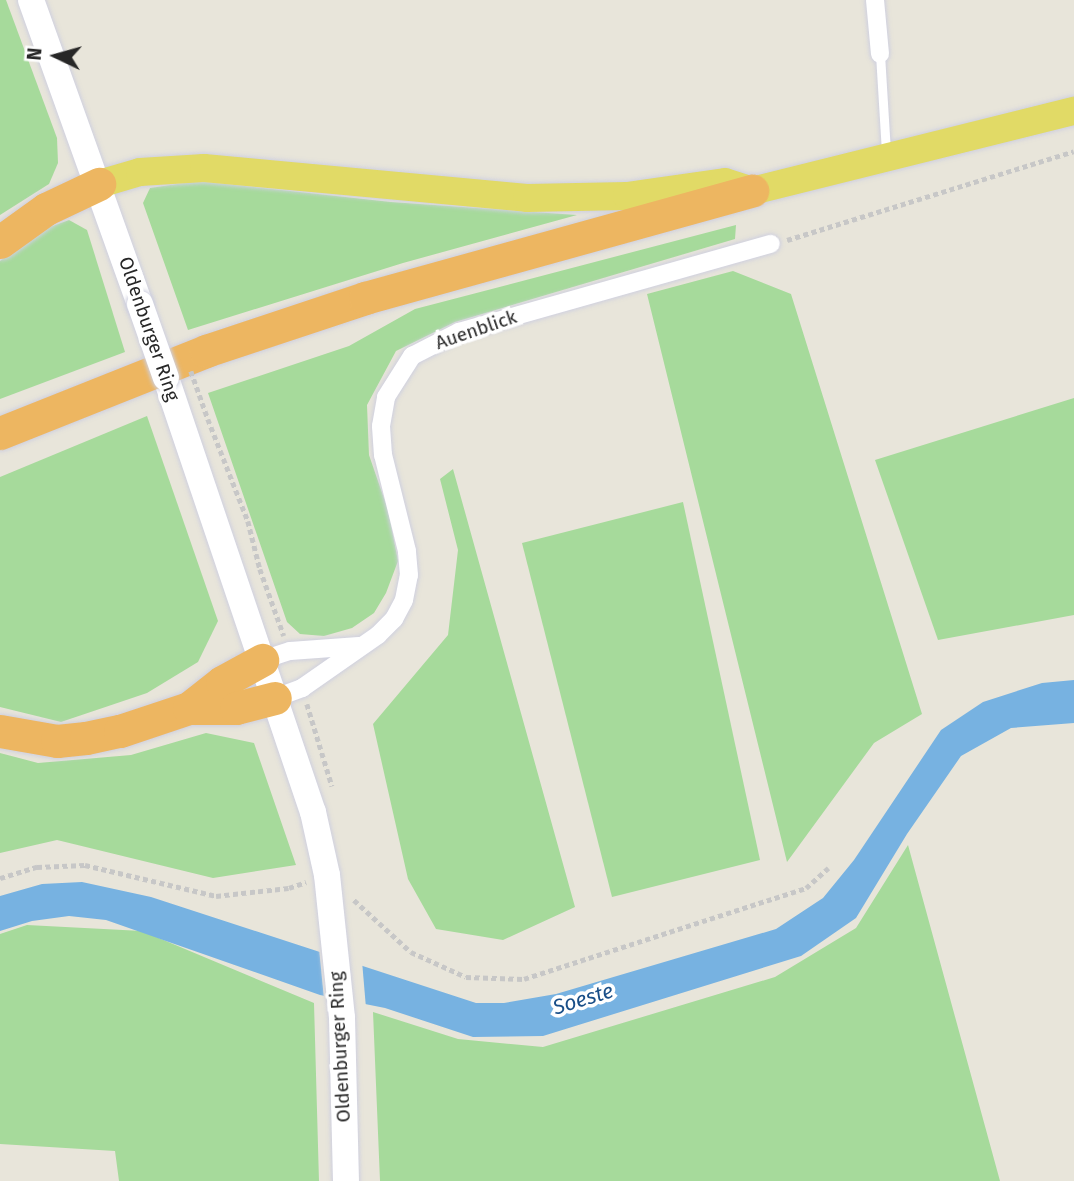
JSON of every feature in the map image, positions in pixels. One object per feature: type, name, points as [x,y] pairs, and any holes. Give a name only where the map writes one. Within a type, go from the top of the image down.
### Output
[{"type":"highway","points":[[0,242],[46,209],[99,184]]},
{"type":"highway","points":[[0,433],[206,351],[365,298],[752,191]]},
{"type":"highway","points":[[0,459],[51,436],[71,405]]},
{"type":"highway","points":[[189,708],[222,682],[262,660]]},
{"type":"highway","points":[[0,731],[57,741],[86,738],[120,731],[189,708],[236,708],[275,698]]},
{"type":"main road","name":"Oldenburger Ring","points":[[32,0],[184,428],[313,812],[330,896],[342,1018],[345,1181]]},
{"type":"main road","points":[[99,184],[141,172],[204,168],[527,198],[627,196],[725,182],[752,191],[1074,111]]},
{"type":"street","points":[[875,0],[880,54]]},
{"type":"street","name":"Auenblick","points":[[275,698],[302,688],[378,635],[394,619],[404,600],[409,575],[408,551],[383,455],[381,426],[386,397],[397,374],[412,356],[459,332],[771,244]]},
{"type":"street","points":[[262,660],[290,651],[359,646]]},
{"type":"lane","points":[[880,54],[887,158]]},
{"type":"path","points":[[771,244],[912,203],[1074,151]]},
{"type":"path","points":[[0,878],[37,867],[85,865],[216,896],[289,888],[351,897],[367,915],[411,952],[466,977],[524,979],[806,888],[828,868]]},
{"type":"green space","points":[[0,0],[6,0],[57,138],[58,163],[49,184],[0,215]]},
{"type":"green space","points":[[198,181],[391,202],[577,215],[403,263],[188,330],[143,203],[150,188]]},
{"type":"green space","points":[[69,220],[87,230],[125,352],[0,399],[0,261],[36,232]]},
{"type":"green space","points":[[736,225],[735,239],[455,322],[396,351],[367,405],[369,455],[388,510],[398,561],[386,593],[374,613],[352,628],[324,636],[300,634],[287,622],[208,393],[349,346],[415,309]]},
{"type":"green space","points":[[733,271],[791,294],[922,714],[874,743],[787,862],[647,294]]},
{"type":"green space","points":[[1074,398],[1074,615],[938,640],[875,460]]},
{"type":"green space","points":[[147,416],[218,621],[198,662],[147,693],[61,722],[0,707],[0,477]]},
{"type":"green space","points":[[453,469],[575,907],[503,940],[436,929],[408,879],[373,724],[448,635],[458,550],[440,479]]},
{"type":"green space","points":[[683,502],[760,860],[612,897],[522,543]]},
{"type":"green space","points":[[206,733],[254,743],[296,865],[213,878],[57,840],[0,853],[0,753],[38,763],[131,755]]},
{"type":"green space","points":[[908,845],[1000,1181],[380,1181],[373,1012],[458,1039],[543,1047],[775,977],[856,928]]},
{"type":"green space","points":[[27,925],[142,931],[314,1003],[319,1181],[119,1181],[115,1151],[0,1144],[0,934]]},
{"type":"water","name":"Soeste","points":[[1074,680],[1074,723],[1011,728],[961,756],[907,834],[856,918],[801,956],[543,1036],[473,1037],[385,1008],[320,995],[106,920],[69,916],[32,921],[0,931],[0,896],[42,884],[82,882],[151,897],[476,1003],[504,1003],[556,994],[776,929],[823,898],[854,860],[941,730],[983,702],[1042,683]]},
{"type":"pier","points":[[319,948],[362,961],[366,1008],[324,999]]}]
